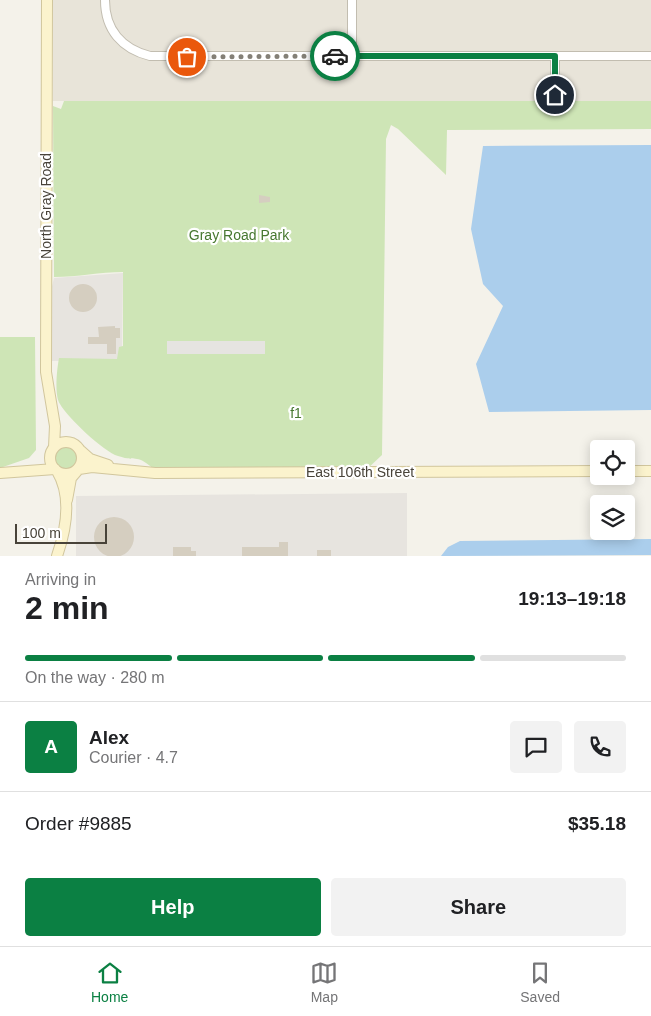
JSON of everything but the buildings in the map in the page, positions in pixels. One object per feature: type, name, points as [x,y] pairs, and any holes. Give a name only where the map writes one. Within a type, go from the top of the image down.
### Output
[{"type":"street","name":"North Gray Road","points":[[47,0],[46,372],[56,438],[53,450]]},
{"type":"street","points":[[105,0],[108,21],[117,38],[130,49],[150,56],[651,56]]},
{"type":"street","points":[[352,0],[352,56]]},
{"type":"street","points":[[555,56],[555,95]]},
{"type":"street","name":"North Gray Road","points":[[52,411],[72,442]]},
{"type":"street","points":[[18,471],[39,462],[63,442],[72,442],[81,451],[83,459],[78,470],[71,478],[66,503],[65,529],[57,556]]},
{"type":"street","points":[[53,450],[50,460],[61,479],[66,503]]},
{"type":"street","name":"East 106th Street","points":[[81,451],[90,459],[121,469]]},
{"type":"street","name":"East 106th Street","points":[[78,470],[121,469],[155,473],[590,471]]},
{"type":"street","points":[[0,473],[56,470],[65,474],[78,470]]},
{"type":"street","points":[[635,471],[651,471]]},
{"type":"shaded area","points":[[53,0],[651,0],[651,101],[53,101]]},
{"type":"shaded area","points":[[123,273],[122,360],[50,361],[49,299],[54,278]]},
{"type":"shaded area","points":[[167,341],[265,341],[265,354],[167,354]]},
{"type":"shaded area","points":[[407,493],[407,556],[76,556],[76,496]]},
{"type":"green space","points":[[64,101],[651,101],[651,129],[447,130],[446,175],[398,129],[391,125],[386,139],[382,455],[366,470],[156,471],[140,460],[118,456],[104,448],[70,417],[58,400],[56,382],[59,358],[117,359],[119,347],[123,346],[123,272],[54,277],[53,106],[61,109]]},
{"type":"green space","points":[[0,337],[35,337],[36,450],[29,458],[0,468]]},
{"type":"green space","points":[[66,446],[75,449],[78,458],[75,467],[66,470],[57,467],[54,458],[57,449]]},
{"type":"water","points":[[651,145],[651,410],[489,412],[476,364],[503,306],[483,284],[471,229],[483,146]]},
{"type":"water","points":[[651,539],[651,555],[441,556],[448,547],[460,541]]},
{"type":"way so far","points":[[187,57],[335,56]]},
{"type":"route","points":[[335,56],[555,56],[555,95]]},
{"type":"park label","name":"Gray Road Park","points":[[239,235]]},
{"type":"park label","name":"f1","points":[[296,413]]}]
